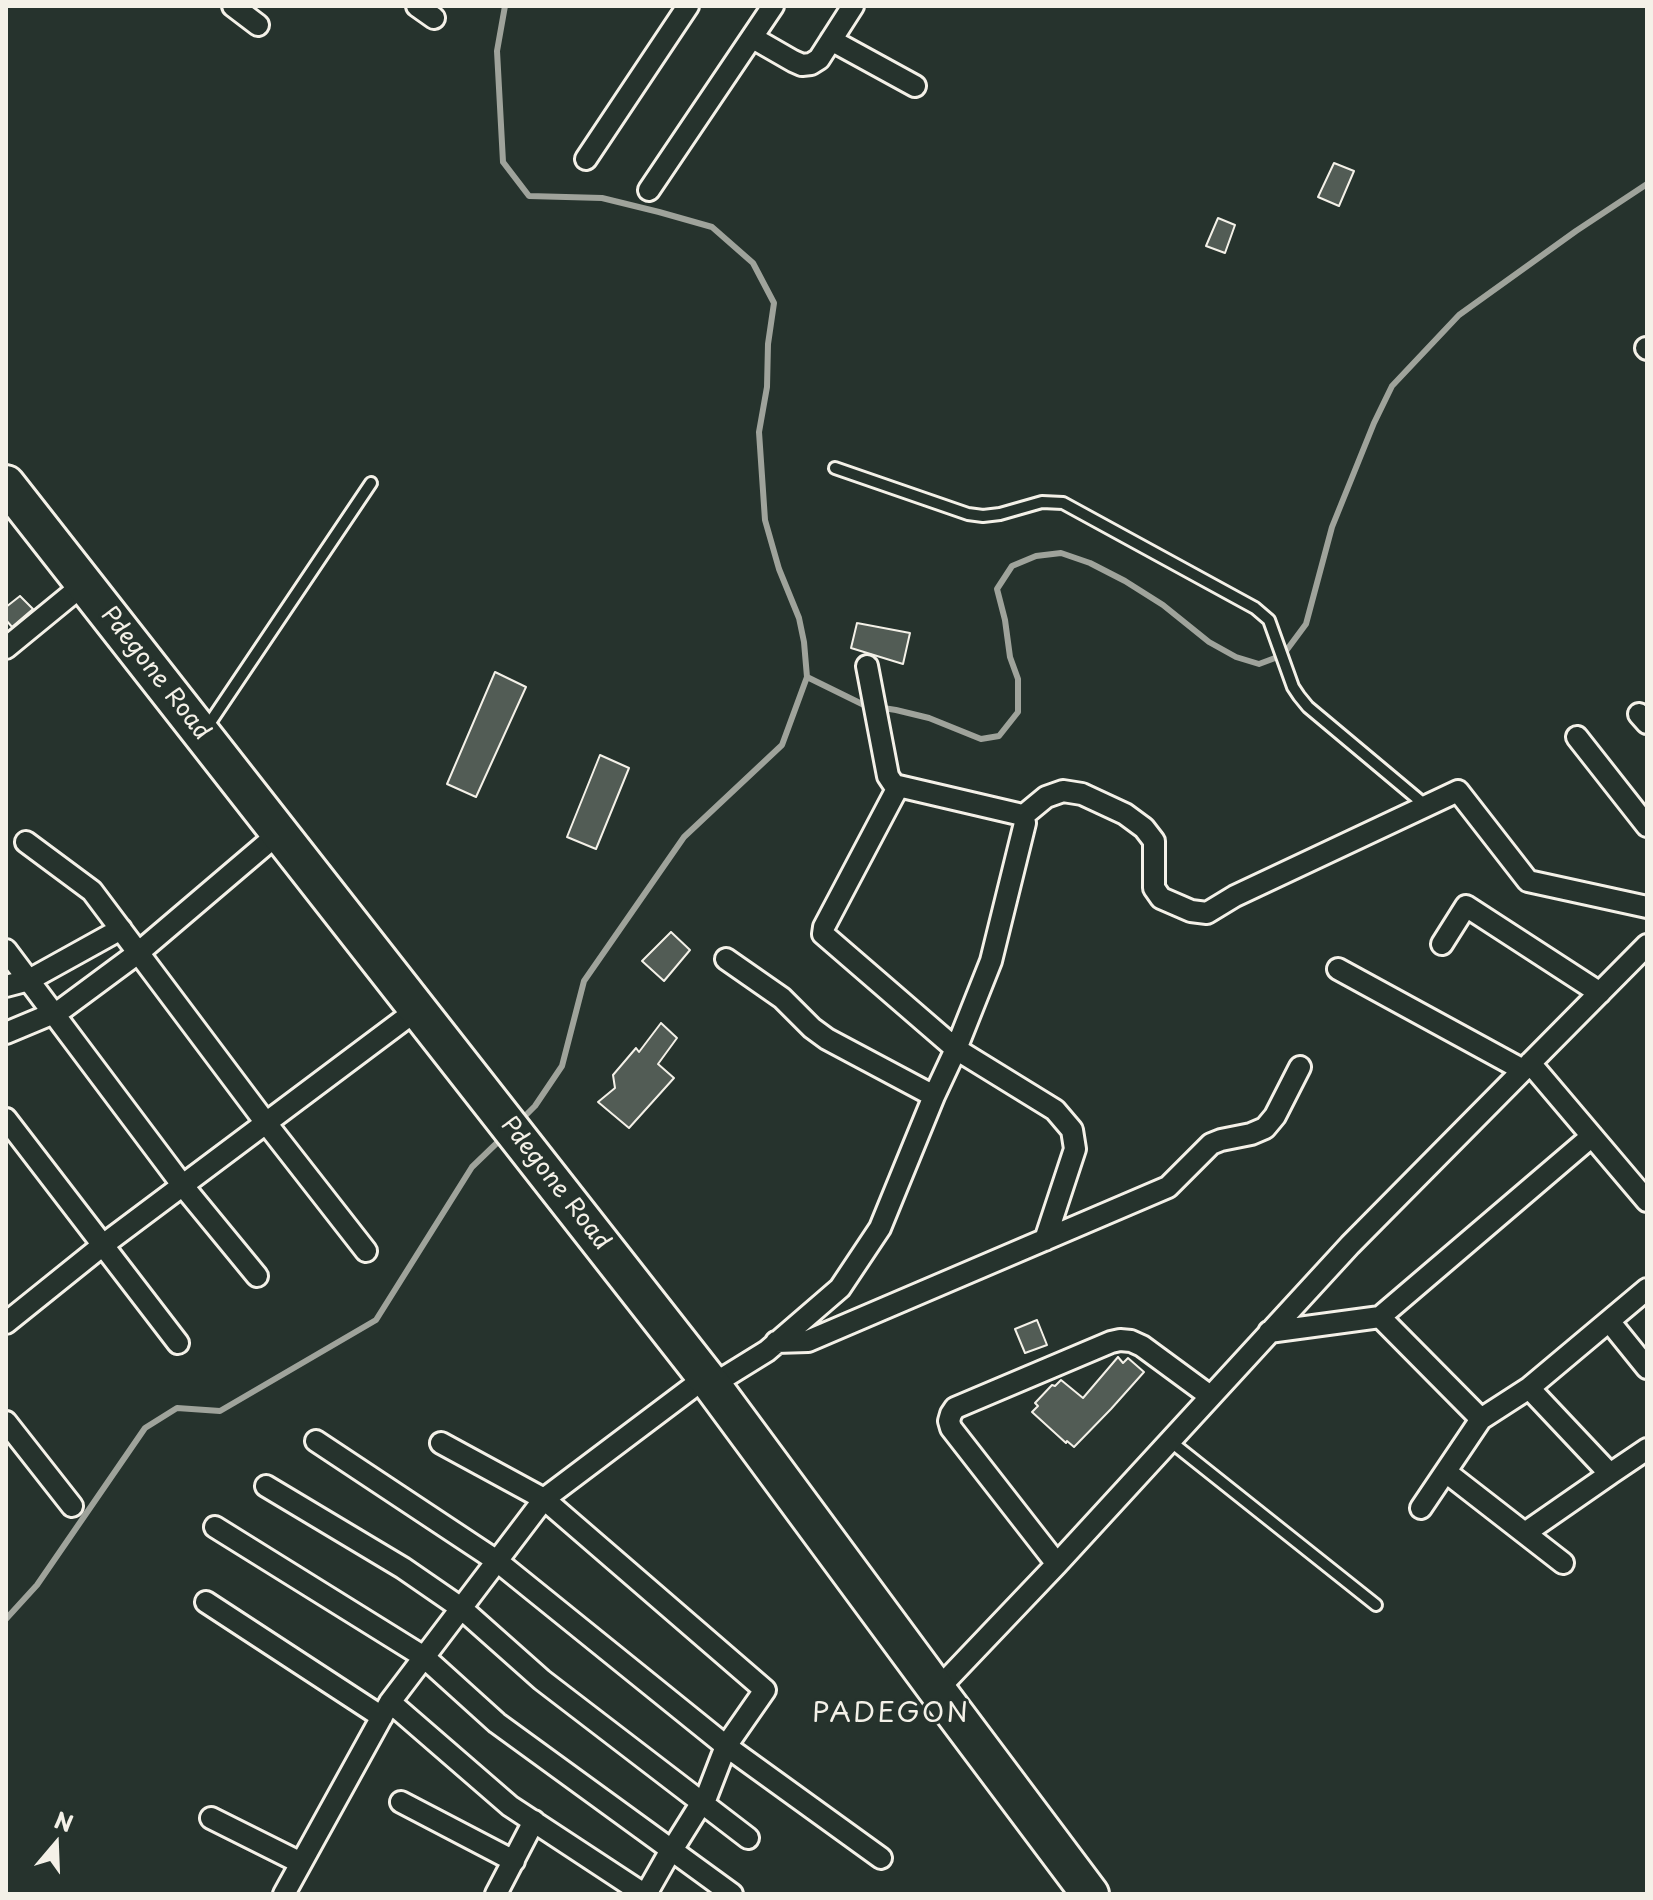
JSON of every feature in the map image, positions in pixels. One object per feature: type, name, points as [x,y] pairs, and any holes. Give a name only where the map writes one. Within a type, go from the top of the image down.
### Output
[{"type":"highway","name":"Pdegone Road","points":[[6,484],[709,1381],[1090,1894]]},
{"type":"street","points":[[233,6],[258,25]]},
{"type":"street","points":[[586,159],[688,6]]},
{"type":"street","points":[[649,190],[773,6]]},
{"type":"street","points":[[753,38],[802,65],[811,64],[819,59],[853,6]]},
{"type":"street","points":[[831,40],[915,86]]},
{"type":"street","points":[[6,648],[84,584]]},
{"type":"street","points":[[869,676],[888,776],[894,785],[1023,816]]},
{"type":"street","points":[[1577,737],[1647,826]]},
{"type":"street","points":[[898,787],[823,934],[956,1049],[1055,1110],[1072,1130],[1075,1149],[1045,1240]]},
{"type":"street","points":[[1023,816],[1046,797],[1063,791],[1082,794],[1125,814],[1144,828],[1154,841],[1154,888],[1161,898],[1191,911],[1207,913],[1235,896],[1458,791],[1528,881],[1647,907]]},
{"type":"street","points":[[287,1893],[386,1710],[544,1499],[709,1381],[767,1351],[840,1288],[880,1228],[991,961],[1025,823],[1023,816]]},
{"type":"street","points":[[6,1033],[61,1010],[138,953],[279,833]]},
{"type":"street","points":[[26,842],[92,891],[366,1251]]},
{"type":"street","points":[[1442,944],[1466,906],[1600,993]]},
{"type":"street","points":[[6,986],[29,980],[121,929]]},
{"type":"street","points":[[937,1690],[1350,1245],[1647,945]]},
{"type":"street","points":[[6,950],[183,1186],[257,1276]]},
{"type":"street","points":[[726,959],[782,998],[827,1039],[934,1096]]},
{"type":"street","points":[[1338,969],[1527,1066],[1644,1193]]},
{"type":"street","points":[[6,1323],[103,1245],[418,1009]]},
{"type":"street","points":[[776,1342],[808,1341],[1168,1187],[1211,1144],[1265,1128],[1275,1116],[1300,1067]]},
{"type":"street","points":[[6,1119],[178,1343]]},
{"type":"street","points":[[1269,1332],[1380,1317],[1592,1136]]},
{"type":"street","points":[[1421,1508],[1481,1419],[1529,1388],[1647,1289]]},
{"type":"street","points":[[1380,1317],[1481,1419]]},
{"type":"street","points":[[1609,1321],[1647,1368]]},
{"type":"street","points":[[1057,1564],[951,1428],[949,1421],[955,1408],[1120,1340],[1142,1346],[1210,1396]]},
{"type":"street","points":[[1529,1388],[1610,1474]]},
{"type":"street","points":[[6,1422],[72,1506]]},
{"type":"street","points":[[316,1441],[497,1561],[726,1746],[881,1858]]},
{"type":"street","points":[[206,1602],[386,1710],[510,1806],[646,1894],[671,1850],[704,1803],[726,1746],[765,1690],[544,1499],[441,1443]]},
{"type":"street","points":[[1525,1533],[1647,1449]]},
{"type":"street","points":[[1446,1472],[1563,1563]]},
{"type":"street","points":[[266,1486],[403,1568],[461,1608],[542,1680],[748,1838]]},
{"type":"street","points":[[215,1527],[424,1657],[497,1723],[732,1894]]},
{"type":"street","points":[[401,1802],[514,1861]]},
{"type":"street","points":[[211,1818],[301,1863]]},
{"type":"street","points":[[496,1894],[534,1821]]},
{"type":"lane","points":[[835,468],[968,514],[983,516],[1048,501],[1063,503],[1255,608],[1269,620],[1293,687],[1308,707],[1425,805]]},
{"type":"lane","points":[[202,734],[371,483]]},
{"type":"lane","points":[[1170,1441],[1376,1605]]},
{"type":"building","points":[[1334,163],[1354,171],[1339,206],[1318,197]]},
{"type":"building","points":[[1218,218],[1235,225],[1225,253],[1206,246]]},
{"type":"building","points":[[20,596],[33,609],[12,627],[6,620],[6,607]]},
{"type":"building","points":[[857,623],[910,633],[903,664],[851,648]]},
{"type":"building","points":[[495,672],[526,687],[476,797],[447,784]]},
{"type":"building","points":[[600,755],[629,768],[596,849],[567,837]]},
{"type":"building","points":[[671,932],[690,950],[664,981],[642,961]]},
{"type":"building","points":[[661,1023],[677,1038],[658,1064],[674,1078],[629,1128],[598,1102],[615,1088],[613,1075],[636,1048],[639,1052]]},
{"type":"building","points":[[1037,1320],[1047,1345],[1025,1353],[1015,1329]]},
{"type":"building","points":[[1118,1357],[1123,1363],[1128,1358],[1144,1372],[1074,1447],[1032,1412],[1038,1406],[1035,1403],[1061,1380],[1083,1398]]},
{"type":"waterway","points":[[505,6],[497,51],[503,162],[529,196],[602,198],[712,227],[753,263],[774,303],[768,344],[767,387],[759,432],[765,520],[779,569],[799,618],[807,677],[782,745],[684,837],[584,981],[562,1066],[535,1106],[519,1122]]},
{"type":"waterway","points":[[807,677],[864,705],[929,718],[981,739],[999,736],[1018,712],[1018,679],[1010,657],[997,589],[1012,566],[1036,556],[1061,553],[1090,563],[1125,581],[1163,605],[1209,642],[1236,657],[1259,664],[1283,655],[1306,624],[1332,527],[1392,386],[1459,315],[1647,184]]},
{"type":"waterway","points":[[6,1619],[37,1585],[145,1428],[177,1408],[220,1411],[376,1320],[472,1167],[502,1138]]},
{"type":"district","name":"PADEGON","points":[[891,1714]]}]
